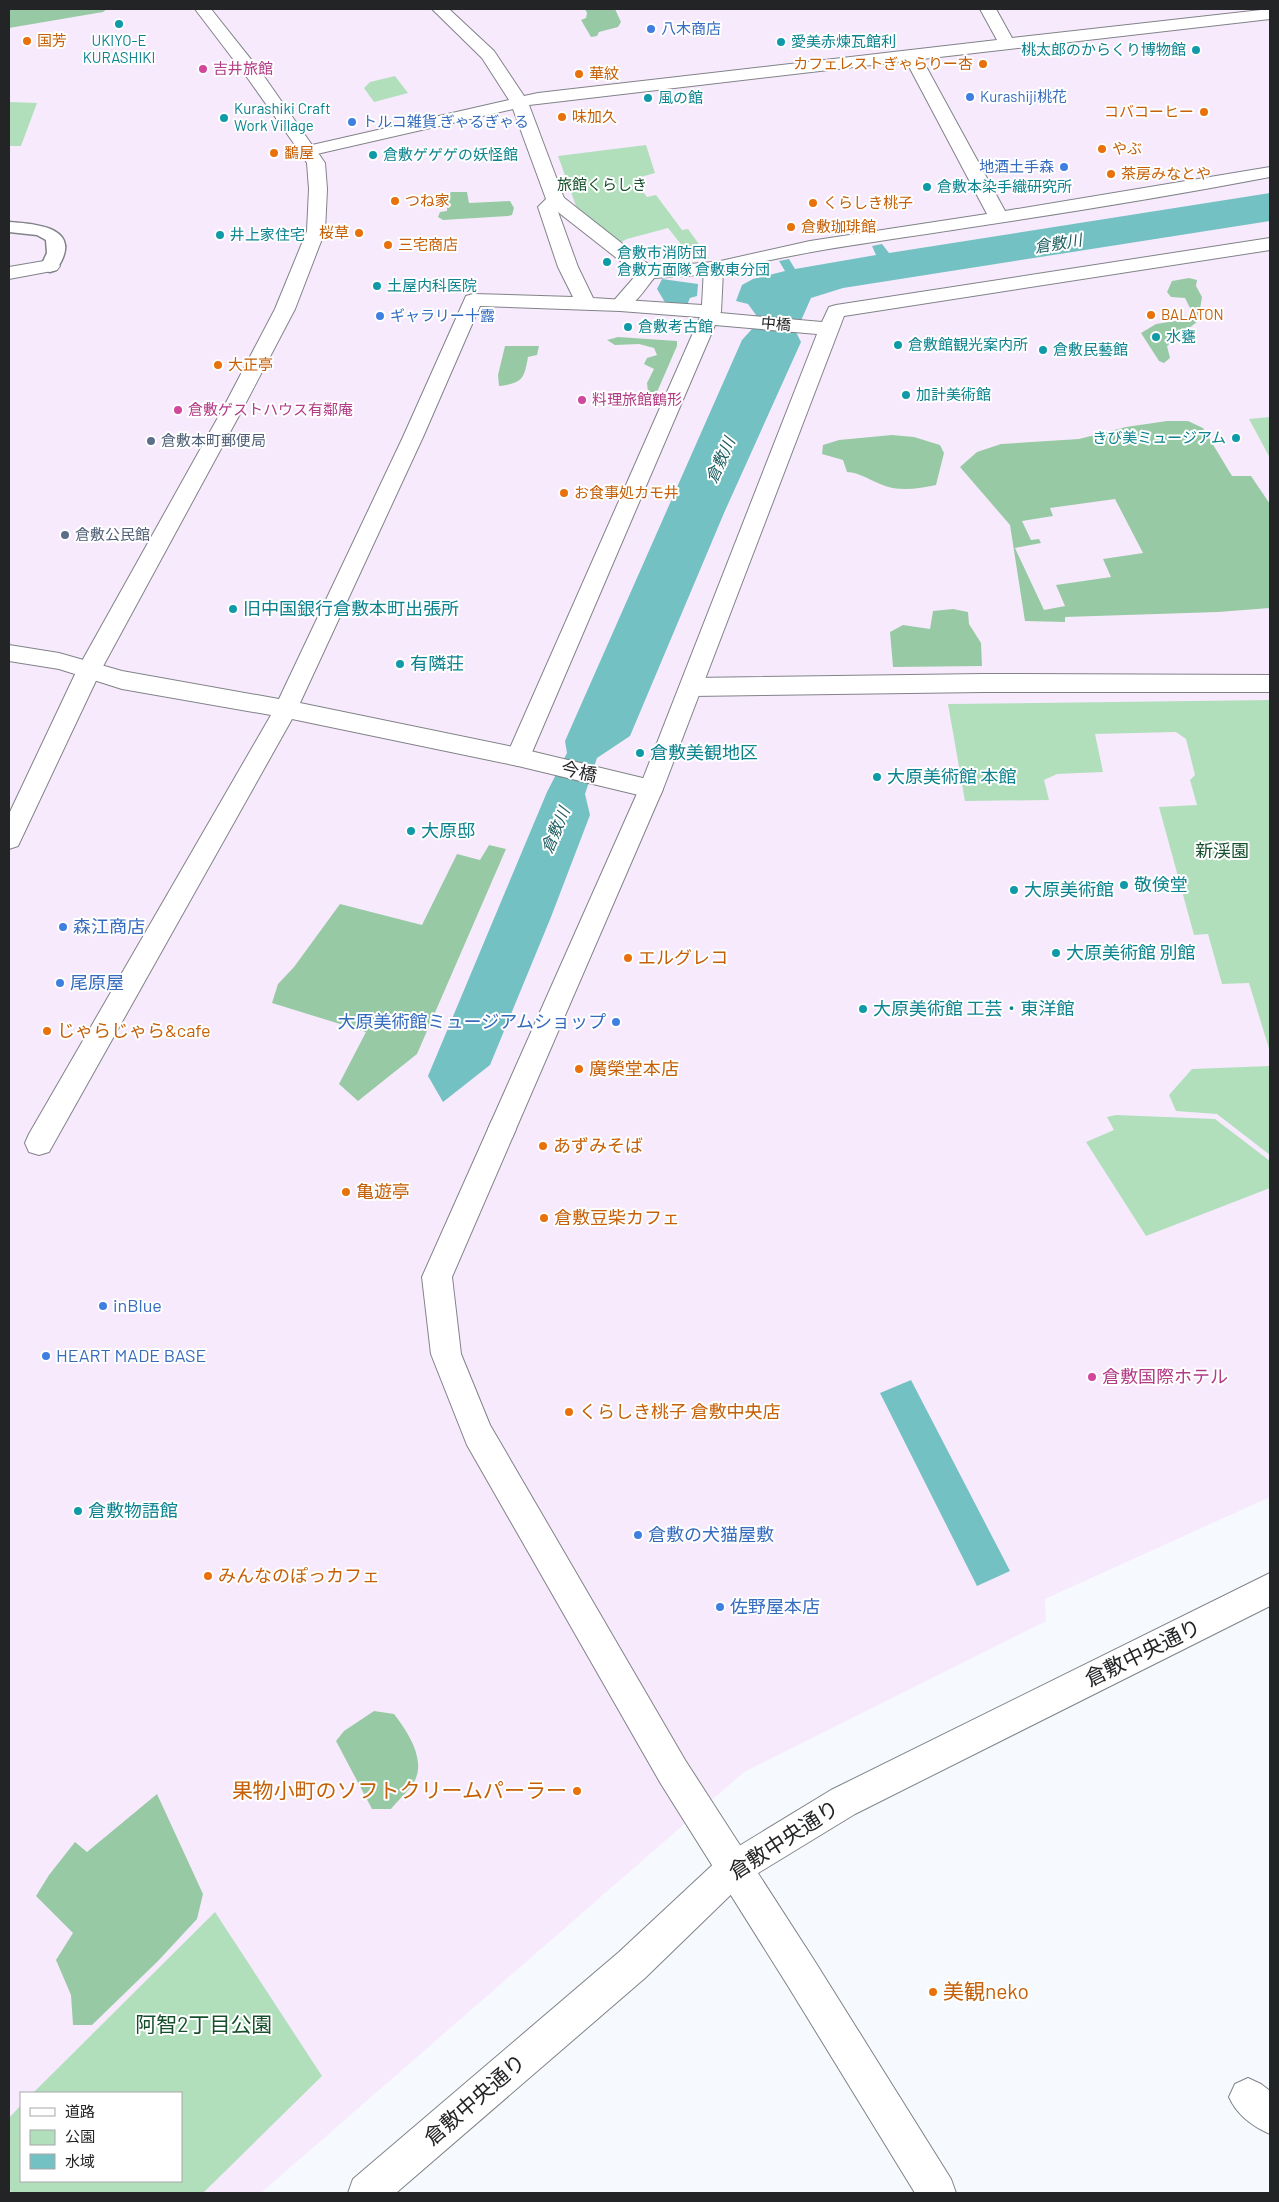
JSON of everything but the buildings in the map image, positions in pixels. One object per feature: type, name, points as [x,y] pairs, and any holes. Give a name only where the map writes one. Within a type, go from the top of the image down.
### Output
[{"type":"street","points":[[9,839],[89,670],[231,412],[285,309],[316,231],[318,189],[316,164],[255,76],[203,9]]},
{"type":"street","points":[[440,9],[488,55],[519,102],[556,201],[648,273],[714,268],[788,250],[999,218],[1270,172]]},
{"type":"street","points":[[988,9],[1007,44]]},
{"type":"street","points":[[308,151],[548,96],[1270,14]]},
{"type":"street","points":[[910,55],[999,218]]},
{"type":"street","points":[[556,201],[546,207],[568,267],[586,304]]},
{"type":"street","points":[[937,2193],[801,1973],[733,1869],[668,1764],[478,1434],[446,1354],[437,1278],[651,789],[692,687],[821,328],[836,310],[1270,244]]},
{"type":"street","points":[[9,273],[50,266]]},
{"type":"street","points":[[529,760],[710,315],[714,268]]},
{"type":"street","points":[[620,305],[648,273]]},
{"type":"street","name":"中橋","points":[[286,709],[409,446],[473,300],[620,305],[710,315],[740,321],[821,328]]},
{"type":"street","name":"今橋","points":[[9,653],[59,661],[122,680],[286,709],[529,760],[651,789]]},
{"type":"street","points":[[692,687],[1270,684]]},
{"type":"street","points":[[39,1142],[286,709]]},
{"type":"street","name":"倉敷中央通り","points":[[367,2193],[632,1965],[733,1869],[843,1802],[1270,1589]]},
{"type":"lane","points":[[9,227],[47,231],[55,237],[57,245],[56,255],[50,266]]},
{"type":"shaded area","name":"倉敷美観地区","points":[[9,9],[1270,9],[1270,1497],[1045,1599],[1046,1621],[744,1772],[261,2193],[9,2193]]},
{"type":"green space","points":[[9,9],[107,9],[103,12],[9,28]]},
{"type":"green space","points":[[585,9],[615,9],[621,22],[618,27],[599,32],[597,36],[591,37],[581,20],[586,18],[587,13]]},
{"type":"green space","points":[[395,76],[408,93],[374,102],[364,88],[370,82]]},
{"type":"green space","points":[[9,102],[37,103],[21,146],[9,146]]},
{"type":"green space","name":"旅館くらしき","points":[[646,145],[655,173],[634,179],[647,197],[656,195],[682,230],[688,229],[709,258],[692,258],[668,228],[619,243],[576,206],[558,156]]},
{"type":"green space","points":[[451,192],[467,192],[469,203],[510,201],[514,208],[512,215],[443,220],[438,217],[440,212],[447,211],[447,199]]},
{"type":"green space","points":[[1189,278],[1197,280],[1196,286],[1202,297],[1198,321],[1167,346],[1170,358],[1164,363],[1159,361],[1141,333],[1156,324],[1195,318],[1185,298],[1171,297],[1167,292],[1172,281]]},
{"type":"green space","points":[[618,337],[677,341],[677,346],[657,392],[648,392],[647,383],[654,369],[644,364],[647,358],[657,355],[654,348],[639,344],[615,345],[607,340]]},
{"type":"green space","points":[[505,346],[539,346],[537,355],[528,357],[521,379],[517,382],[499,386],[498,375]]},
{"type":"green space","points":[[1270,417],[1270,458],[1249,419]]},
{"type":"green space","points":[[1167,421],[1188,421],[1203,428],[1232,476],[1251,476],[1270,504],[1270,608],[1218,612],[1065,617],[1065,622],[1025,621],[1010,525],[960,467],[977,452],[1001,444],[1079,439],[1126,427]],"holes":[[[1115,499],[1143,553],[1103,559],[1111,577],[1056,585],[1065,606],[1044,610],[1015,548],[1041,543],[1039,539],[1031,540],[1022,521],[1053,516],[1050,508]]]},
{"type":"green space","points":[[892,435],[914,437],[940,445],[944,453],[936,485],[908,489],[887,487],[860,475],[847,472],[843,460],[822,454],[823,445],[839,440]]},
{"type":"green space","points":[[953,609],[968,612],[969,624],[981,643],[982,666],[893,667],[890,632],[903,625],[930,629],[933,611]]},
{"type":"green space","name":"新渓園","points":[[1270,700],[1270,1052],[1249,983],[1222,984],[1208,934],[1194,935],[1159,807],[1197,805],[1190,780],[1195,775],[1186,739],[1176,732],[1095,734],[1103,772],[1057,774],[1044,780],[1049,800],[965,801],[948,704]]},
{"type":"green space","points":[[489,845],[506,849],[417,1054],[358,1101],[339,1084],[366,1032],[272,1003],[278,984],[294,967],[340,904],[422,925],[457,854],[480,860]]},
{"type":"green space","points":[[1270,1066],[1270,1155],[1217,1114],[1176,1111],[1169,1095],[1192,1069]]},
{"type":"green space","points":[[1116,1115],[1215,1119],[1270,1161],[1270,1188],[1146,1236],[1086,1142],[1114,1130],[1107,1117]]},
{"type":"green space","points":[[374,1711],[394,1714],[409,1737],[417,1755],[417,1773],[414,1782],[391,1809],[372,1809],[336,1741],[344,1731]]},
{"type":"green space","points":[[157,1794],[203,1894],[197,1919],[158,1961],[92,2025],[73,2025],[71,1995],[56,1960],[73,1933],[36,1896],[49,1875],[75,1842],[87,1852]]},
{"type":"green space","name":"阿智2丁目公園","points":[[215,1912],[322,2076],[203,2193],[12,2193],[9,2189],[9,2118],[20,2106],[20,2182],[182,2182],[182,2092],[34,2092]]},
{"type":"water","name":"倉敷川","points":[[1270,193],[1270,221],[843,288],[811,298],[796,332],[801,342],[724,513],[630,736],[597,758],[585,794],[590,815],[551,917],[490,1065],[443,1102],[428,1076],[547,792],[567,753],[565,741],[742,340],[752,329],[756,315],[748,304],[736,301],[742,285],[753,279],[785,271],[779,261],[789,259],[795,269],[876,255],[872,246],[882,244],[889,253]]},
{"type":"water","points":[[662,279],[698,284],[697,296],[690,298],[687,305],[666,304],[657,289]]},
{"type":"water","points":[[911,1380],[1010,1571],[977,1586],[880,1393]]},
{"type":"place","name":"UKIYO-E KURASHIKI","points":[[119,24]]},
{"type":"place","name":"八木商店","points":[[651,29]]},
{"type":"place","name":"国芳","points":[[27,41]]},
{"type":"place","name":"愛美赤煉瓦館利","points":[[781,42]]},
{"type":"place","name":"桃太郎のからくり博物館","points":[[1196,50]]},
{"type":"place","name":"カフェレストぎゃらりー杏","points":[[983,64]]},
{"type":"place","name":"吉井旅館","points":[[203,69]]},
{"type":"place","name":"華紋","points":[[579,74]]},
{"type":"place","name":"Kurashiji桃花","points":[[970,97]]},
{"type":"place","name":"風の館","points":[[648,98]]},
{"type":"place","name":"コバコーヒー","points":[[1204,112]]},
{"type":"place","name":"味加久","points":[[562,117]]},
{"type":"place","name":"Kurashiki Craft Work Village","points":[[224,118]]},
{"type":"place","name":"トルコ雑貨 ぎゃるぎゃる","points":[[352,122]]},
{"type":"place","name":"やぶ","points":[[1102,149]]},
{"type":"place","name":"鷭屋","points":[[274,153]]},
{"type":"place","name":"倉敷ゲゲゲの妖怪館","points":[[373,155]]},
{"type":"place","name":"地酒土手森","points":[[1064,167]]},
{"type":"place","name":"茶房みなとや","points":[[1111,174]]},
{"type":"place","name":"倉敷本染手織研究所","points":[[927,187]]},
{"type":"place","name":"つね家","points":[[395,201]]},
{"type":"place","name":"くらしき桃子","points":[[813,203]]},
{"type":"place","name":"倉敷珈琲館","points":[[791,227]]},
{"type":"place","name":"桜草","points":[[359,233]]},
{"type":"place","name":"井上家住宅","points":[[220,235]]},
{"type":"place","name":"三宅商店","points":[[388,245]]},
{"type":"place","name":"倉敷市消防団 倉敷方面隊 倉敷東分団","points":[[607,262]]},
{"type":"place","name":"土屋内科医院","points":[[377,286]]},
{"type":"place","name":"BALATON","points":[[1151,315]]},
{"type":"place","name":"ギャラリー十露","points":[[380,316]]},
{"type":"place","name":"倉敷考古館","points":[[628,327]]},
{"type":"place","name":"水甕","points":[[1156,337]]},
{"type":"place","name":"倉敷館観光案内所","points":[[898,345]]},
{"type":"place","name":"倉敷民藝館","points":[[1043,350]]},
{"type":"place","name":"大正亭","points":[[218,365]]},
{"type":"place","name":"加計美術館","points":[[906,395]]},
{"type":"place","name":"料理旅館鶴形","points":[[582,400]]},
{"type":"place","name":"倉敷ゲストハウス有鄰庵","points":[[178,410]]},
{"type":"place","name":"きび美ミュージアム","points":[[1236,438]]},
{"type":"place","name":"倉敷本町郵便局","points":[[151,441]]},
{"type":"place","name":"お食事処カモ井","points":[[564,493]]},
{"type":"place","name":"倉敷公民館","points":[[65,535]]},
{"type":"place","name":"旧中国銀行倉敷本町出張所","points":[[233,609]]},
{"type":"place","name":"有隣荘","points":[[400,664]]},
{"type":"place","name":"倉敷美観地区","points":[[640,753]]},
{"type":"place","name":"大原美術館 本館","points":[[877,777]]},
{"type":"place","name":"大原邸","points":[[411,831]]},
{"type":"place","name":"敬倹堂","points":[[1124,885]]},
{"type":"place","name":"大原美術館","points":[[1014,890]]},
{"type":"place","name":"森江商店","points":[[63,927]]},
{"type":"place","name":"大原美術館 別館","points":[[1056,953]]},
{"type":"place","name":"エルグレコ","points":[[628,958]]},
{"type":"place","name":"尾原屋","points":[[60,983]]},
{"type":"place","name":"大原美術館 工芸・東洋館","points":[[863,1009]]},
{"type":"place","name":"大原美術館ミュージアムショップ","points":[[616,1022]]},
{"type":"place","name":"じゃらじゃら&cafe","points":[[47,1031]]},
{"type":"place","name":"廣榮堂本店","points":[[579,1069]]},
{"type":"place","name":"あずみそば","points":[[543,1146]]},
{"type":"place","name":"亀遊亭","points":[[346,1192]]},
{"type":"place","name":"倉敷豆柴カフェ","points":[[544,1218]]},
{"type":"place","name":"inBlue","points":[[103,1306]]},
{"type":"place","name":"HEART MADE BASE","points":[[46,1356]]},
{"type":"place","name":"倉敷国際ホテル","points":[[1092,1377]]},
{"type":"place","name":"くらしき桃子 倉敷中央店","points":[[569,1412]]},
{"type":"place","name":"倉敷物語館","points":[[78,1511]]},
{"type":"place","name":"倉敷の犬猫屋敷","points":[[638,1535]]},
{"type":"place","name":"みんなのぽっカフェ","points":[[208,1576]]},
{"type":"place","name":"佐野屋本店","points":[[720,1607]]},
{"type":"place","name":"果物小町のソフトクリームパーラー","points":[[577,1791]]},
{"type":"place","name":"美観neko","points":[[933,1992]]}]
